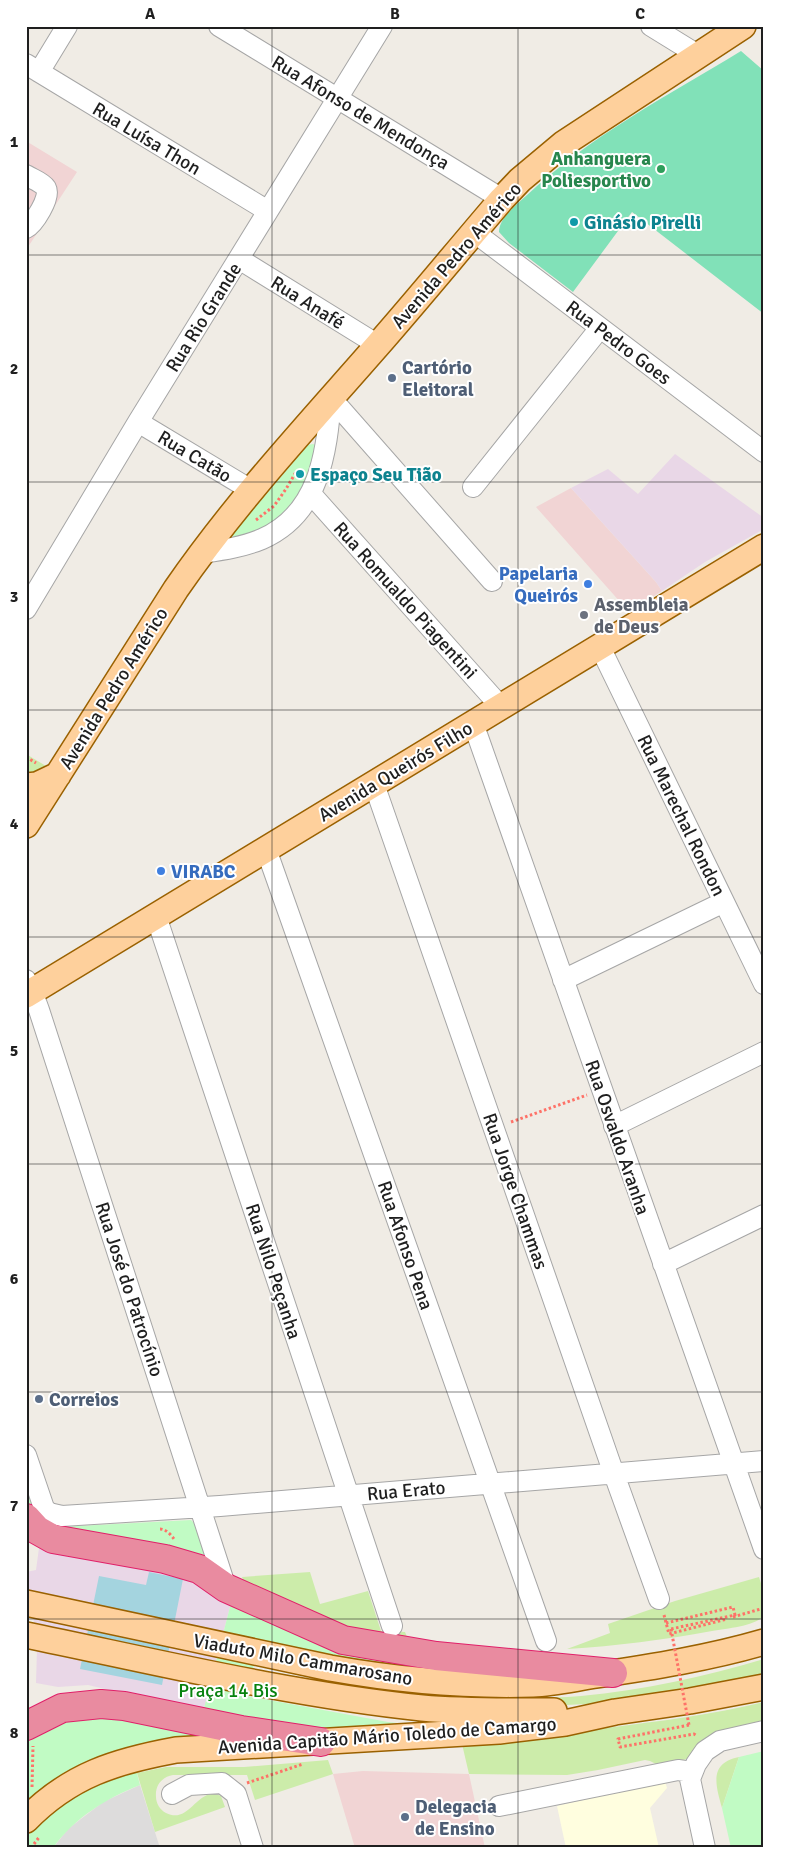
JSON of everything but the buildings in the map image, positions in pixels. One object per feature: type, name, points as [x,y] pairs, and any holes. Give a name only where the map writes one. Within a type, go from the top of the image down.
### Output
[{"type":"highway","points":[[38,1515],[38,1530],[53,1539],[199,1569],[226,1588],[343,1640],[436,1656],[613,1673]]},
{"type":"highway","points":[[31,1723],[62,1708],[100,1704],[124,1706],[241,1730],[321,1742]]},
{"type":"main road","name":"Avenida Pedro Américo","points":[[26,825],[176,589],[202,553],[251,490],[378,345],[502,198],[520,180],[564,144],[743,26]]},
{"type":"main road","name":"Avenida Queirós Filho","points":[[28,988],[156,916],[764,547]]},
{"type":"main road","points":[[26,786],[37,785],[58,776]]},
{"type":"main road","name":"Viaduto Milo Cammarosano","points":[[26,1603],[280,1658],[370,1675],[473,1685],[536,1684],[613,1673]]},
{"type":"main road","name":"Viaduto Milo Cammarosano","points":[[26,1635],[273,1686],[356,1700],[471,1711],[615,1712]]},
{"type":"main road","points":[[613,1673],[702,1658],[764,1642]]},
{"type":"main road","name":"Avenida Capitão Mário Toledo de Camargo","points":[[31,1825],[57,1792],[100,1768],[140,1756],[176,1750],[499,1731],[565,1723],[615,1712],[690,1701],[764,1687]]},
{"type":"street","points":[[33,68],[67,26]]},
{"type":"street","name":"Rua Afonso de Mendonça","points":[[220,26],[502,198]]},
{"type":"street","name":"Rua Rio Grande","points":[[26,609],[138,422],[382,26]]},
{"type":"street","points":[[651,26],[698,55]]},
{"type":"street","name":"Rua Luísa Thon","points":[[33,68],[268,211]]},
{"type":"street","points":[[26,175],[43,185],[47,190],[47,197],[31,225],[26,228]]},
{"type":"street","name":"Rua Pedro Goes","points":[[474,232],[764,452]]},
{"type":"street","name":"Rua Anafé","points":[[239,259],[378,345]]},
{"type":"street","points":[[473,487],[600,328]]},
{"type":"street","points":[[202,553],[227,549],[262,539],[286,523],[298,512],[311,494],[319,475],[325,449],[330,398]]},
{"type":"street","points":[[330,398],[492,581]]},
{"type":"street","name":"Rua Catão","points":[[138,422],[251,490]]},
{"type":"street","name":"Rua Romualdo Piagentini","points":[[311,494],[501,707]]},
{"type":"street","name":"Rua Marechal Rondon","points":[[600,647],[764,984]]},
{"type":"street","name":"Rua Osvaldo Aranha","points":[[473,723],[764,1550]]},
{"type":"street","name":"Rua Jorge Chammas","points":[[374,784],[659,1598]]},
{"type":"street","name":"Rua Afonso Pena","points":[[266,849],[546,1641]]},
{"type":"street","points":[[563,980],[724,902]]},
{"type":"street","name":"Rua Nilo Peçanha","points":[[156,916],[392,1626]]},
{"type":"street","name":"Rua José do Patrocínio","points":[[28,988],[201,1507],[226,1588]]},
{"type":"street","points":[[614,1126],[764,1052]]},
{"type":"street","points":[[663,1264],[764,1215]]},
{"type":"street","points":[[26,1455],[44,1508],[38,1515]]},
{"type":"street","name":"Rua Erato","points":[[38,1515],[62,1516],[201,1507],[764,1461]]},
{"type":"street","points":[[705,1848],[690,1779],[699,1758],[705,1751],[720,1741],[764,1731]]},
{"type":"street","points":[[499,1806],[678,1770],[692,1772]]},
{"type":"street","points":[[172,1794],[189,1785],[222,1783],[231,1788],[236,1794],[254,1848]]},
{"type":"path","points":[[279,457],[311,494]]},
{"type":"path","points":[[495,1128],[602,1090]]},
{"type":"path","points":[[659,1598],[669,1634],[764,1608]]},
{"type":"path","points":[[666,1623],[734,1607],[735,1614],[671,1630],[689,1725],[618,1739],[620,1747],[694,1734]]},
{"type":"path","points":[[31,1723],[31,1825]]},
{"type":"path","points":[[231,1788],[302,1765],[321,1742]]},
{"type":"shaded area","points":[[26,141],[77,172],[28,247],[26,246]]},
{"type":"shaded area","points":[[675,454],[764,518],[764,529],[705,562],[662,591],[571,488],[608,469],[638,494]]},
{"type":"shaded area","points":[[571,488],[662,591],[629,612],[536,507]]},
{"type":"shaded area","points":[[39,1548],[174,1570],[231,1603],[203,1712],[88,1685],[58,1687],[36,1683],[37,1649],[34,1622],[26,1587],[26,1572],[36,1570]]},
{"type":"shaded area","points":[[363,1771],[469,1774],[485,1848],[355,1848],[333,1774]]},
{"type":"shaded area","points":[[665,1781],[667,1788],[650,1808],[659,1848],[566,1848],[557,1806]]},
{"type":"shaded area","points":[[140,1785],[160,1848],[53,1848],[68,1829],[103,1802]]},
{"type":"green space","name":"Anhanguera Poliesportivo","points":[[741,51],[764,71],[764,314],[632,212],[573,292],[509,243],[499,232],[502,222],[513,208],[576,154],[657,101]]},
{"type":"green space","points":[[308,445],[316,445],[308,479],[292,505],[263,529],[234,539],[232,535]]},
{"type":"green space","points":[[26,754],[51,769],[26,778]]},
{"type":"green space","points":[[26,1479],[43,1519],[33,1512],[26,1503]]},
{"type":"green space","points":[[191,1520],[194,1523],[207,1560],[59,1531],[45,1521],[59,1527]]},
{"type":"green space","points":[[310,1572],[320,1604],[368,1591],[381,1631],[405,1632],[410,1644],[365,1634],[246,1588],[242,1577]]},
{"type":"green space","points":[[759,1577],[764,1593],[764,1616],[753,1623],[658,1640],[567,1649],[610,1633],[608,1624],[675,1601]]},
{"type":"green space","name":"Praça 14 Bis","points":[[231,1603],[462,1673],[346,1660],[259,1642],[247,1696],[388,1722],[432,1727],[310,1733],[203,1712]]},
{"type":"green space","points":[[764,1659],[764,1677],[608,1703],[545,1706],[439,1704],[440,1696],[546,1698],[627,1690],[719,1672]]},
{"type":"green space","points":[[764,1702],[764,1726],[700,1746],[687,1759],[658,1765],[645,1760],[567,1775],[469,1774],[462,1744],[666,1720],[725,1711]]},
{"type":"green space","name":"Praça 14 Bis","points":[[77,1717],[108,1717],[212,1736],[26,1808],[26,1744],[44,1730]]},
{"type":"green space","points":[[764,1751],[764,1848],[731,1848],[722,1808],[739,1757]]},
{"type":"green space","points":[[739,1757],[722,1808],[717,1784],[718,1770],[722,1764]]},
{"type":"green space","points":[[328,1760],[333,1774],[255,1800],[247,1775],[169,1776],[160,1782],[156,1793],[158,1804],[166,1813],[179,1815],[204,1796],[211,1794],[221,1796],[225,1807],[155,1832],[137,1773],[166,1767],[244,1767]]},
{"type":"green space","points":[[136,1770],[140,1785],[115,1796],[92,1810],[71,1827],[53,1848],[26,1848],[26,1838],[63,1804],[104,1781]]},
{"type":"water","points":[[149,1572],[183,1579],[162,1685],[80,1669],[99,1576],[146,1585]]},
{"type":"place","name":"Anhanguera Poliesportivo","points":[[661,169]]},
{"type":"place","name":"Ginásio Pirelli","points":[[574,222]]},
{"type":"place","name":"Cartório Eleitoral","points":[[392,378]]},
{"type":"place","name":"Espaço Seu Tião","points":[[300,474]]},
{"type":"place","name":"Papelaria Queirós","points":[[588,584]]},
{"type":"place","name":"Assembleia de Deus","points":[[584,615]]},
{"type":"place","name":"VIRABC","points":[[161,871]]},
{"type":"place","name":"Correios","points":[[39,1399]]},
{"type":"place","name":"Delegacia de Ensino","points":[[405,1817]]}]
